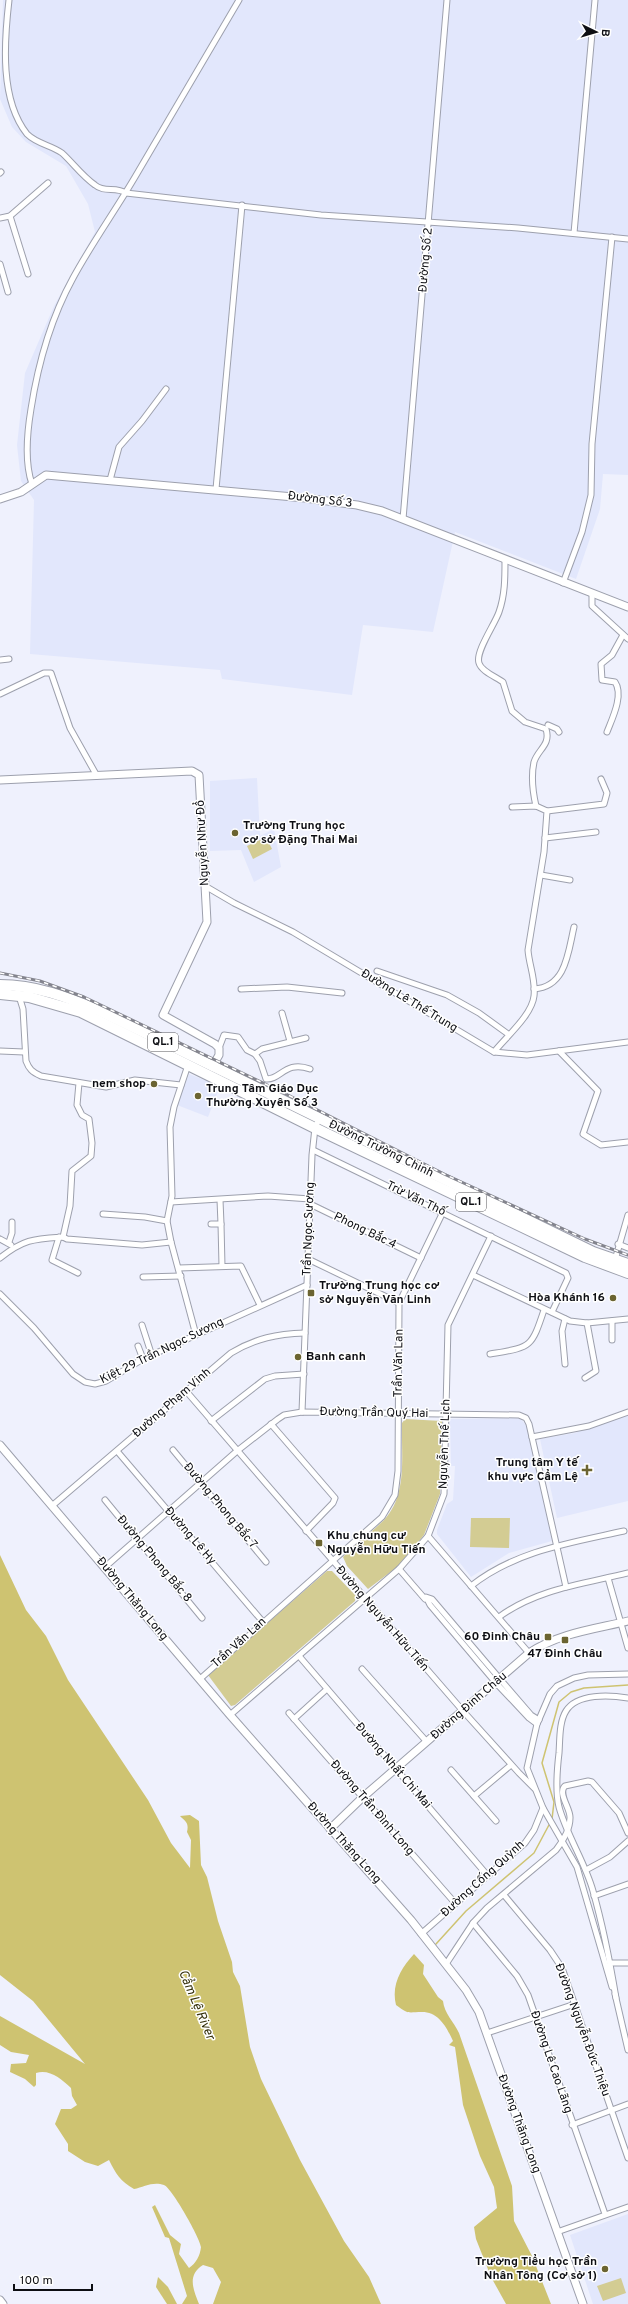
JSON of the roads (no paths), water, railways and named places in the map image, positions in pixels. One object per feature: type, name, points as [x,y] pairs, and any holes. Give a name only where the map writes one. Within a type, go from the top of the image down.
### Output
[{"type":"highway","name":"Đường Trường Chinh","points":[[0,985],[34,988],[70,998],[212,1067],[317,1123],[585,1257],[628,1273]]},
{"type":"highway","name":"Đường Trường Chinh","points":[[0,994],[45,1000],[81,1012],[188,1065],[615,1260],[628,1264]]},
{"type":"street","points":[[9,0],[4,48],[3,80],[9,104],[26,134],[35,141],[61,153],[97,187],[119,189],[126,193],[321,215],[574,233],[628,239]]},
{"type":"street","points":[[32,484],[27,470],[28,423],[34,386],[44,349],[57,312],[73,278],[126,193],[239,0]]},
{"type":"street","name":"Đường Số 2","points":[[403,519],[430,223],[447,0]]},
{"type":"street","points":[[574,233],[595,0]]},
{"type":"street","points":[[0,218],[10,216],[48,183]]},
{"type":"street","points":[[216,489],[242,205]]},
{"type":"street","points":[[10,216],[28,274]]},
{"type":"street","points":[[563,583],[582,532],[591,495],[592,439],[612,237]]},
{"type":"street","points":[[0,264],[8,292]]},
{"type":"street","points":[[110,480],[119,446],[142,421],[166,390]]},
{"type":"street","name":"Đường Số 3","points":[[0,499],[21,492],[46,475],[216,489],[357,505],[382,511],[563,583],[628,607]]},
{"type":"street","points":[[506,560],[504,595],[499,612],[478,656],[479,664],[482,669],[503,682],[512,711],[526,722],[546,729],[548,741],[534,762],[533,781],[536,806]]},
{"type":"street","points":[[592,594],[592,606],[628,640]]},
{"type":"street","points":[[607,732],[616,708],[618,689],[615,682],[602,680],[601,665],[602,661],[612,655],[623,635]]},
{"type":"street","points":[[0,660],[8,659]]},
{"type":"street","points":[[0,694],[44,673],[51,673],[70,728],[97,776]]},
{"type":"street","points":[[548,725],[560,732]]},
{"type":"street","name":"Nguyễn Như Đổ","points":[[0,780],[192,771],[199,775],[207,922],[164,1010],[163,1015],[205,1038],[219,1048]]},
{"type":"street","points":[[512,807],[536,806],[547,811],[604,804],[606,793],[602,779]]},
{"type":"street","points":[[494,1052],[527,1013],[534,997],[533,968],[528,959],[528,950],[541,875],[547,811]]},
{"type":"street","points":[[545,838],[596,832]]},
{"type":"street","points":[[541,875],[570,880]]},
{"type":"street","name":"Đường Lê Thế Trung","points":[[205,886],[234,903],[298,935],[494,1052],[527,1056],[628,1042]]},
{"type":"street","points":[[534,989],[548,987],[559,977],[574,927]]},
{"type":"street","points":[[377,971],[447,995],[479,1013],[508,1034]]},
{"type":"street","points":[[241,989],[287,987],[342,993]]},
{"type":"street","points":[[19,996],[23,1009],[24,1052],[29,1069],[34,1073],[79,1083],[114,1087],[135,1080],[181,1085]]},
{"type":"street","points":[[282,1013],[290,1041]]},
{"type":"street","points":[[212,1067],[219,1054],[222,1036],[229,1035],[238,1037],[248,1050],[255,1054],[264,1068],[263,1074],[266,1079],[269,1080],[285,1069],[301,1066],[310,1069]]},
{"type":"street","points":[[255,1054],[262,1048],[306,1038]]},
{"type":"street","points":[[559,1051],[598,1091],[583,1134],[601,1145],[628,1142]]},
{"type":"street","points":[[0,1052],[24,1052]]},
{"type":"street","points":[[188,1065],[170,1127],[171,1202],[167,1220],[171,1242],[196,1334]]},
{"type":"street","points":[[78,1273],[52,1260],[61,1237],[70,1206],[72,1171],[88,1159],[93,1151],[88,1119],[82,1115],[77,1105],[79,1083]]},
{"type":"street","name":"Trần Ngọc Sương","points":[[302,1412],[310,1201],[313,1150],[317,1123]]},
{"type":"street","name":"Trừ Văn Thố","points":[[313,1150],[566,1273],[568,1278],[552,1312]]},
{"type":"street","points":[[171,1202],[268,1196],[310,1201]]},
{"type":"street","points":[[220,1200],[222,1266]]},
{"type":"street","name":"Phong Bắc 4","points":[[310,1201],[421,1258]]},
{"type":"street","name":"Trần Văn Lan","points":[[200,1679],[382,1517],[395,1495],[398,1471],[400,1303],[443,1212]]},
{"type":"street","points":[[103,1214],[167,1220]]},
{"type":"street","points":[[615,1260],[618,1244],[628,1215]]},
{"type":"street","points":[[9,1242],[12,1233],[12,1222]]},
{"type":"street","points":[[211,1224],[221,1224]]},
{"type":"street","name":"Nguyễn Thế Lịch","points":[[230,1715],[363,1598],[399,1569],[428,1536],[444,1494],[446,1332],[450,1320],[491,1236]]},
{"type":"street","points":[[0,1258],[13,1247],[36,1238],[61,1237],[67,1239],[115,1241],[130,1244],[171,1242]]},
{"type":"street","points":[[0,1239],[9,1242],[13,1247]]},
{"type":"street","points":[[618,1244],[628,1248]]},
{"type":"street","points":[[308,1259],[400,1303]]},
{"type":"street","points":[[179,1268],[236,1265],[244,1268],[260,1305]]},
{"type":"street","points":[[473,1275],[565,1319],[587,1323],[628,1319]]},
{"type":"street","points":[[143,1277],[181,1276]]},
{"type":"street","name":"Kiệt 29 Trần Ngọc Sương","points":[[0,1294],[34,1328],[73,1374],[85,1382],[95,1384],[106,1381],[143,1359],[196,1334],[307,1285]]},
{"type":"street","points":[[490,1354],[521,1349],[534,1338],[544,1310]]},
{"type":"street","points":[[565,1319],[562,1331],[565,1364]]},
{"type":"street","points":[[612,1321],[612,1340]]},
{"type":"street","points":[[585,1378],[596,1371],[587,1323]]},
{"type":"street","points":[[142,1325],[152,1356]]},
{"type":"street","name":"Đường Phạm Vinh","points":[[53,1505],[226,1357],[251,1341],[270,1335],[305,1333]]},
{"type":"street","points":[[138,1346],[143,1359]]},
{"type":"street","points":[[211,1421],[265,1379],[275,1376],[304,1374]]},
{"type":"street","name":"Đường Nguyễn Hữu Tiến","points":[[186,1392],[363,1598],[511,1765],[534,1788]]},
{"type":"street","name":"Đường Trần Quý Hai","points":[[105,1567],[237,1451],[284,1415],[302,1412],[522,1416],[529,1424],[566,1587]]},
{"type":"street","points":[[532,1437],[589,1426],[628,1412]]},
{"type":"street","points":[[271,1424],[335,1498],[329,1508],[306,1531]]},
{"type":"street","name":"Đường Thăng Long","points":[[0,1445],[53,1505],[230,1715],[422,1934],[473,2001],[487,2033],[583,2304]]},
{"type":"street","name":"Đường Phong Bắc 7","points":[[173,1450],[266,1562]]},
{"type":"street","name":"Đường Lê Hy","points":[[117,1451],[263,1622]]},
{"type":"street","name":"Đường Phong Bắc 8","points":[[105,1500],[202,1618]]},
{"type":"street","points":[[471,1586],[488,1572],[504,1564],[557,1546],[624,1531]]},
{"type":"street","points":[[428,1536],[530,1653]]},
{"type":"street","points":[[399,1569],[426,1599],[428,1596],[432,1599],[498,1681],[538,1722]]},
{"type":"street","points":[[499,1617],[527,1600],[566,1587],[628,1573]]},
{"type":"street","points":[[608,1578],[625,1622],[628,1648]]},
{"type":"street","name":"Đường Đinh Châu","points":[[330,1829],[363,1797],[530,1653],[561,1637],[625,1622]]},
{"type":"street","name":"Đường Nhất Chi Mai","points":[[298,1656],[488,1876]]},
{"type":"street","points":[[362,1669],[427,1742]]},
{"type":"street","points":[[616,1998],[607,1973],[577,1867],[543,1808],[527,1768],[538,1722],[550,1694],[565,1681],[588,1675],[628,1674]]},
{"type":"street","points":[[294,1719],[327,1689]]},
{"type":"street","points":[[628,1698],[581,1699],[566,1712],[562,1725],[556,1776],[559,1805],[567,1831],[586,1870],[594,1896],[628,2050]]},
{"type":"street","name":"Đường Trần Đình Long","points":[[289,1713],[455,1903]]},
{"type":"street","points":[[474,1796],[511,1765]]},
{"type":"street","points":[[451,1770],[496,1820]]},
{"type":"street","points":[[446,1964],[473,1923],[486,1908],[504,1895],[556,1850],[562,1842],[571,1818],[562,1788],[588,1781],[592,1782],[614,1806],[628,1833]]},
{"type":"street","name":"Đường Cống Quỳnh","points":[[422,1934],[455,1903],[525,1843],[534,1830],[543,1808]]},
{"type":"street","points":[[586,1870],[610,1857],[628,1841]]},
{"type":"street","points":[[594,1896],[628,1884],[628,1889]]},
{"type":"street","name":"Đường Nguyễn Đức Thiệu","points":[[504,1895],[557,1960],[575,2004],[628,2158]]},
{"type":"street","name":"Đường Lê Cao Lãng","points":[[473,1923],[522,1982],[536,2015],[572,2125],[605,2214]]},
{"type":"street","points":[[610,1963],[628,1963]]},
{"type":"street","points":[[487,2033],[536,2015],[575,2004]]},
{"type":"street","points":[[572,2125],[628,2104]]},
{"type":"street","points":[[557,2232],[628,2207]]},
{"type":"street","points":[[0,2300],[3,2304]]},
{"type":"water","name":"Cẩm Lệ River","points":[[0,1555],[26,1610],[46,1636],[68,1680],[148,1800],[171,1843],[190,1868],[191,1840],[187,1832],[188,1827],[180,1816],[190,1815],[199,1821],[201,1865],[207,1877],[218,1921],[232,1962],[233,1972],[240,1986],[250,2047],[261,2079],[300,2160],[344,2241],[369,2277],[381,2304],[213,2304],[221,2282],[213,2268],[203,2265],[198,2269],[193,2278],[193,2288],[199,2304],[182,2304],[187,2296],[169,2238],[165,2237],[152,2207],[155,2205],[170,2235],[181,2244],[179,2254],[189,2268],[197,2259],[201,2247],[191,2225],[168,2188],[160,2184],[152,2184],[134,2189],[119,2177],[109,2160],[98,2166],[85,2162],[68,2151],[68,2144],[55,2124],[61,2109],[71,2109],[77,2105],[72,2096],[71,2088],[59,2078],[46,2072],[36,2073],[36,2085],[34,2087],[25,2079],[10,2072],[11,2064],[26,2063],[29,2055],[11,2052],[0,2045],[0,2016],[85,2064],[33,2001],[0,1975]]},
{"type":"water","points":[[414,1954],[424,1965],[423,1974],[438,1997],[443,2001],[447,2013],[459,2033],[512,2186],[514,2221],[532,2256],[551,2304],[506,2304],[491,2277],[476,2239],[474,2227],[497,2208],[494,2187],[480,2156],[463,2105],[455,2047],[449,2045],[453,2041],[448,2031],[442,2022],[433,2015],[422,2012],[409,2012],[396,2005],[395,1991],[398,1977]]},
{"type":"water","points":[[158,2277],[168,2287],[177,2304],[167,2304],[156,2287]]},
{"type":"waterway","points":[[552,1819],[554,1802],[542,1763],[559,1702],[571,1692],[584,1688],[628,1685]]},
{"type":"waterway","points":[[436,1944],[466,1911],[534,1853],[550,1823]]},
{"type":"railway","points":[[0,973],[40,981],[84,997],[284,1093],[444,1174],[585,1239],[628,1255]]},
{"type":"place","name":"Trường Trung học cơ sở Đặng Thai Mai","points":[[235,833]]},
{"type":"place","name":"nem shop","points":[[154,1084]]},
{"type":"place","name":"Trung Tâm Giáo Dục Thường Xuyên Số 3","points":[[198,1096]]},
{"type":"place","name":"Trường Trung học cơ sở Nguyễn Văn Linh","points":[[311,1293]]},
{"type":"place","name":"Hòa Khánh 16","points":[[613,1298]]},
{"type":"place","name":"Banh canh","points":[[298,1357]]},
{"type":"place","name":"Trung tâm Y tế khu vực Cẩm Lệ","points":[[587,1470]]},
{"type":"place","name":"Khu chung cư Nguyễn Hữu Tiến","points":[[319,1543]]},
{"type":"place","name":"60 Đinh Châu","points":[[548,1637]]},
{"type":"place","name":"47 Đinh Châu","points":[[565,1640]]},
{"type":"place","name":"Trường Tiểu học Trần Nhân Tông (Cơ sở 1)","points":[[605,2269]]}]
